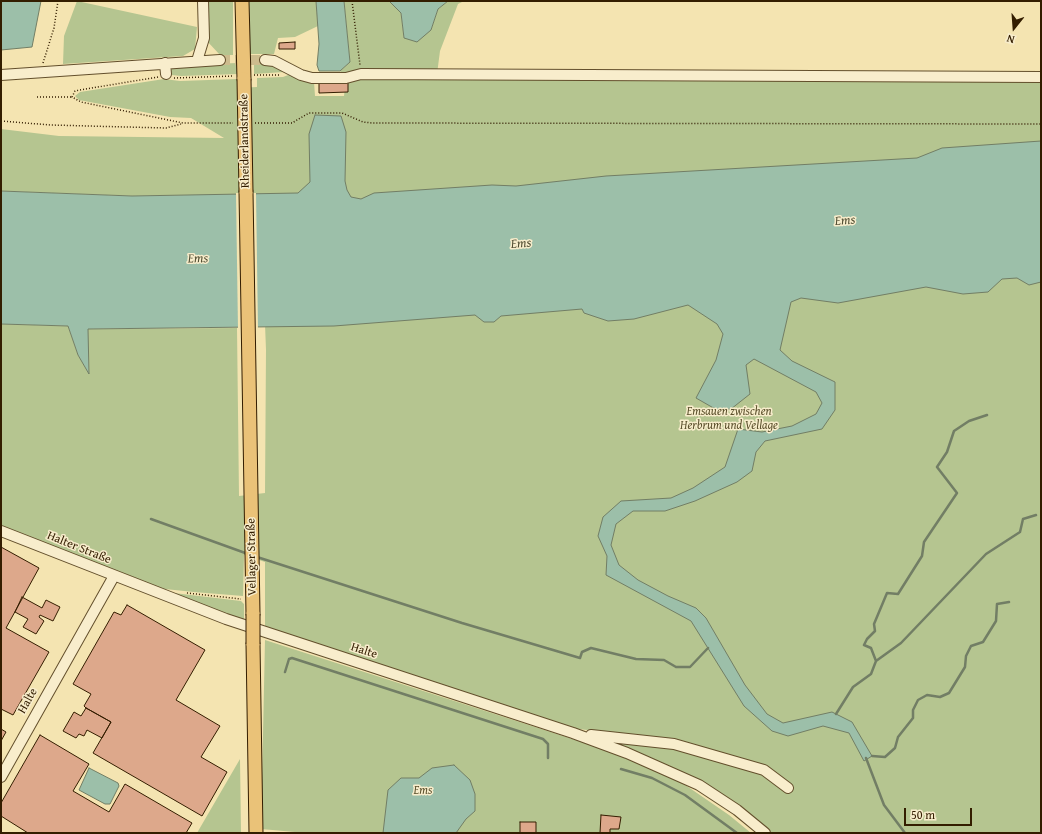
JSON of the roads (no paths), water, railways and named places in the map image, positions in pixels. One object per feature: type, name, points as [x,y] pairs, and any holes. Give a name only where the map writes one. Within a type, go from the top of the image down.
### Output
[{"type":"main road","name":"Rheiderlandstraße","points":[[242,1],[241,77],[248,281]]},
{"type":"main road","name":"Vellager Straße","points":[[248,281],[256,833]]},
{"type":"street","points":[[198,61],[204,38],[203,1]]},
{"type":"street","points":[[1,75],[220,60]]},
{"type":"street","points":[[265,60],[274,61],[301,75],[312,78],[346,78],[361,74],[1041,77]]},
{"type":"street","points":[[165,63],[166,74]]},
{"type":"street","name":"Halter Straße","points":[[1,531],[148,590]]},
{"type":"street","name":"Halte","points":[[1,776],[114,576]]},
{"type":"street","name":"Halte","points":[[148,590],[238,623],[573,733]]},
{"type":"street","points":[[573,733],[674,744],[764,770],[788,788]]},
{"type":"street","points":[[573,733],[627,753],[699,785],[737,810],[765,833]]},
{"type":"water","points":[[1,1],[41,1],[32,47],[1,50]]},
{"type":"water","points":[[316,1],[344,1],[350,62],[340,71],[319,71],[317,65],[319,44]]},
{"type":"water","points":[[389,1],[448,1],[438,9],[431,30],[417,42],[404,38],[401,13]]},
{"type":"water","name":"Ems","points":[[315,115],[341,116],[346,132],[345,181],[347,190],[351,197],[361,199],[374,193],[492,185],[516,186],[606,176],[917,158],[942,148],[1041,141],[1041,282],[1029,285],[1017,278],[1002,279],[988,292],[963,294],[926,287],[838,303],[801,298],[791,302],[780,350],[792,361],[835,382],[835,410],[822,429],[765,441],[756,452],[752,471],[737,482],[695,501],[665,511],[633,511],[616,524],[611,545],[619,565],[638,580],[668,596],[696,608],[706,618],[745,685],[767,714],[783,723],[832,712],[852,722],[872,756],[864,761],[849,733],[823,726],[788,736],[772,731],[744,706],[691,621],[606,575],[607,556],[598,536],[603,517],[621,501],[671,498],[693,488],[725,467],[738,429],[762,432],[792,426],[816,414],[822,403],[816,392],[754,359],[746,365],[750,394],[731,409],[717,410],[696,398],[716,360],[723,334],[717,324],[688,305],[634,319],[608,321],[584,313],[582,309],[501,316],[494,322],[484,322],[475,315],[334,326],[88,329],[89,374],[78,355],[68,326],[1,324],[1,191],[132,196],[298,193],[310,182],[309,134]]},
{"type":"water","points":[[454,765],[470,780],[475,794],[475,811],[466,819],[456,833],[383,833],[388,790],[401,778],[419,778],[432,768]]},
{"type":"water","points":[[89,768],[118,783],[119,786],[110,804],[105,804],[79,790]]},
{"type":"waterway","points":[[876,661],[871,648],[864,645],[867,639],[875,631],[874,624],[887,593],[898,594],[922,556],[924,542],[957,493],[937,467],[947,452],[954,431],[969,421],[987,415]]},
{"type":"waterway","points":[[836,714],[853,687],[871,674],[876,661],[901,643],[986,554],[1020,532],[1023,519],[1036,515]]},
{"type":"waterway","points":[[151,519],[248,554]]},
{"type":"waterway","points":[[257,557],[462,623],[580,658],[582,652],[591,648],[636,659],[664,660],[676,667],[690,667],[708,648]]},
{"type":"waterway","points":[[872,756],[885,757],[895,748],[898,737],[913,718],[913,710],[918,700],[927,695],[940,697],[949,693],[965,667],[966,656],[971,646],[983,642],[996,621],[997,604],[1009,602]]},
{"type":"waterway","points":[[285,672],[289,659],[292,658],[543,739],[548,744],[548,758]]},
{"type":"waterway","points":[[866,758],[884,805],[905,833]]},
{"type":"waterway","points":[[621,769],[652,778],[685,795],[737,833]]},
{"type":"tunnel","points":[[220,60],[265,60]]},
{"type":"park label","name":"Emsauen zwischen Herbrum und Vellage","points":[[729,419]]}]
